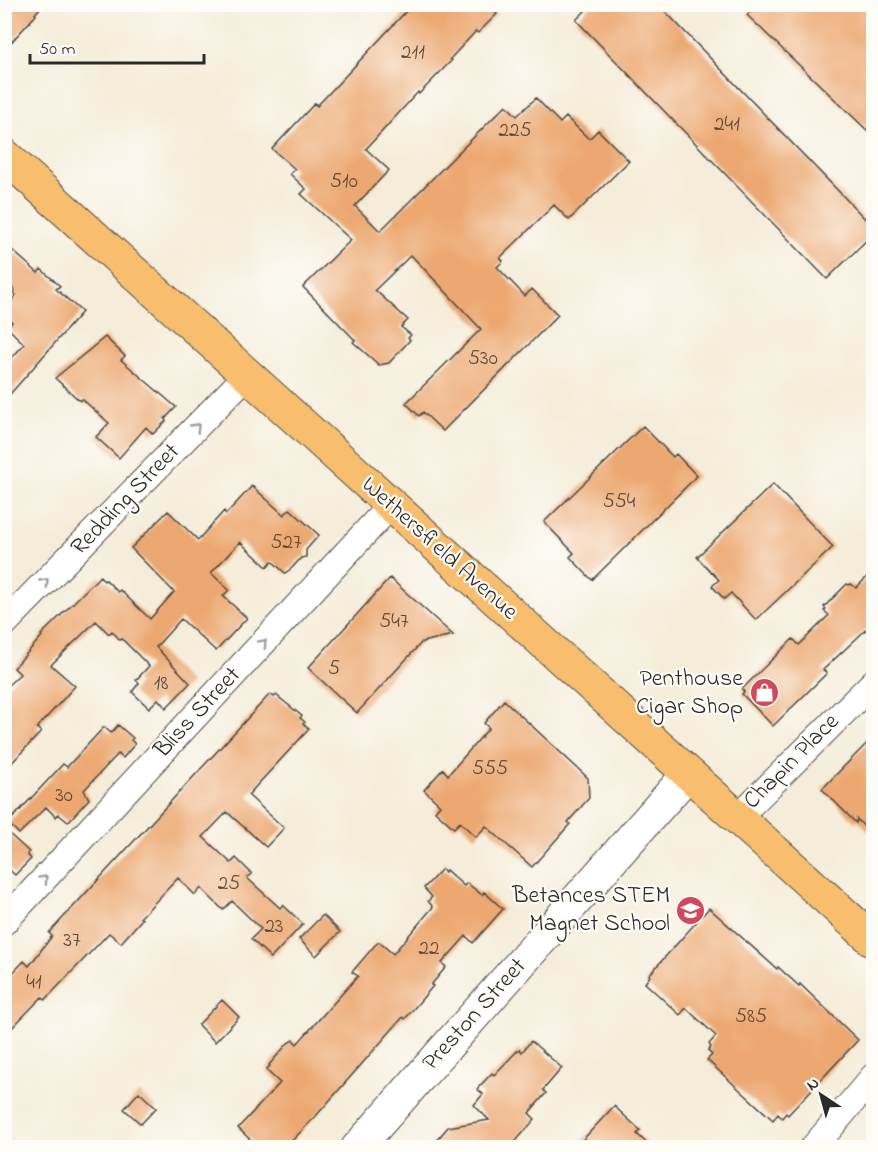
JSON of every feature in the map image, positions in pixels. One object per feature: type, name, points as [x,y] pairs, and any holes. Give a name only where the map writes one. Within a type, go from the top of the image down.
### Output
[{"type":"main road","name":"Wethersfield Avenue","points":[[8,166],[247,375],[873,941]]},
{"type":"street","name":"Redding Street","points":[[4,624],[247,375]]},
{"type":"street","name":"Bliss Street","points":[[4,921],[391,505]]},
{"type":"street","name":"Chapin Place","points":[[737,818],[873,682]]},
{"type":"street","name":"Preston Street","points":[[357,1148],[688,774]]},
{"type":"street","points":[[813,1148],[873,1076]]},
{"type":"building","points":[[4,4],[43,4],[4,50]]},
{"type":"building","points":[[413,4],[487,4],[497,14],[478,33],[476,31],[450,59],[452,60],[419,94],[418,92],[366,149],[389,170],[355,206],[380,231],[506,105],[517,116],[536,98],[560,123],[566,117],[589,139],[598,130],[629,161],[569,220],[554,205],[500,258],[503,261],[497,267],[525,296],[532,289],[558,315],[443,431],[423,412],[419,416],[406,403],[481,329],[411,255],[375,290],[408,320],[401,327],[411,335],[408,338],[410,340],[389,363],[379,365],[353,342],[355,340],[303,287],[351,240],[301,194],[306,189],[290,174],[295,169],[272,149],[315,103],[317,106]]},
{"type":"building","points":[[592,4],[658,4],[873,227],[873,234],[827,279],[576,20]]},
{"type":"building","points":[[757,4],[873,4],[873,136],[747,15]]},
{"type":"building","points":[[4,243],[38,273],[41,269],[60,286],[56,289],[82,312],[4,401],[4,367],[24,344],[7,327],[12,322],[4,314],[4,308],[16,295],[13,292],[15,290],[4,281]]},
{"type":"building","points":[[105,337],[125,356],[121,360],[176,407],[153,434],[146,427],[119,458],[96,437],[109,423],[55,378]]},
{"type":"building","points":[[643,426],[673,457],[676,454],[697,476],[592,580],[570,557],[574,553],[544,522]]},
{"type":"building","points":[[773,484],[833,547],[756,620],[731,593],[724,599],[712,586],[719,580],[697,557]]},
{"type":"building","points":[[252,486],[284,515],[290,509],[319,535],[306,550],[306,557],[301,558],[285,573],[272,561],[267,567],[240,542],[211,573],[229,590],[223,596],[247,618],[216,651],[181,619],[156,647],[190,683],[166,708],[158,699],[149,708],[132,692],[139,683],[136,680],[149,666],[122,639],[120,640],[112,631],[109,634],[96,621],[51,665],[75,686],[37,728],[41,732],[4,771],[4,689],[20,674],[14,668],[41,635],[100,576],[118,592],[120,590],[150,619],[174,592],[131,548],[168,511],[198,540],[224,511],[226,514]]},
{"type":"building","points":[[873,571],[873,623],[823,670],[827,673],[773,726],[742,694],[744,692],[742,689],[793,639],[799,645],[829,615],[824,611],[826,609],[824,607],[847,584],[856,588]]},
{"type":"building","points":[[390,578],[453,635],[422,642],[357,713],[308,668]]},
{"type":"building","points":[[270,694],[274,697],[276,695],[302,716],[300,718],[305,722],[303,724],[309,729],[248,795],[284,828],[266,847],[227,812],[203,837],[231,863],[236,858],[252,874],[247,878],[280,908],[283,905],[303,924],[271,958],[251,939],[261,929],[232,901],[223,910],[201,888],[195,895],[178,878],[140,918],[142,919],[121,943],[109,933],[45,1000],[42,997],[4,1036],[4,982],[24,961],[29,966],[52,936],[49,933]]},
{"type":"building","points":[[504,700],[588,778],[589,798],[568,822],[570,824],[532,867],[486,826],[476,837],[460,822],[454,828],[435,811],[440,805],[424,790],[443,769],[448,775],[489,728],[484,723]]},
{"type":"building","points":[[118,725],[133,738],[131,740],[135,744],[123,758],[118,754],[84,790],[89,799],[68,822],[58,814],[56,817],[46,807],[19,834],[8,823],[63,764],[67,767],[104,727],[111,733]]},
{"type":"building","points":[[873,737],[873,836],[857,819],[856,823],[822,789]]},
{"type":"building","points":[[4,829],[29,852],[27,854],[31,859],[15,875],[4,865]]},
{"type":"building","points":[[442,869],[464,886],[467,883],[482,895],[484,892],[503,909],[473,943],[466,936],[442,963],[446,967],[405,1019],[403,1017],[285,1148],[259,1148],[238,1128],[280,1083],[266,1070],[269,1065],[288,1043],[293,1040],[297,1044],[358,976],[352,972],[375,945],[379,942],[393,954],[433,907],[428,901],[432,897],[424,888]]},
{"type":"building","points":[[709,908],[777,969],[778,967],[799,986],[800,984],[858,1040],[788,1115],[786,1113],[782,1118],[778,1114],[773,1120],[707,1060],[712,1055],[708,1051],[711,1047],[709,1044],[716,1036],[686,1008],[680,1015],[645,983],[649,975]]},
{"type":"building","points":[[323,915],[340,932],[316,956],[299,939]]},
{"type":"building","points":[[222,1000],[239,1017],[215,1042],[198,1025]]},
{"type":"building","points":[[531,1041],[562,1068],[543,1090],[546,1093],[529,1113],[535,1119],[510,1148],[430,1148],[448,1127],[489,1120],[474,1105],[483,1094],[477,1089],[519,1049],[522,1052]]},
{"type":"building","points":[[139,1092],[156,1108],[141,1124],[124,1109]]},
{"type":"building","points":[[614,1106],[640,1130],[637,1134],[652,1148],[575,1148]]},
{"type":"place","name":"Penthouse Cigar Shop","points":[[764,693]]},
{"type":"place","name":"Betances STEM Magnet School","points":[[691,910]]}]
